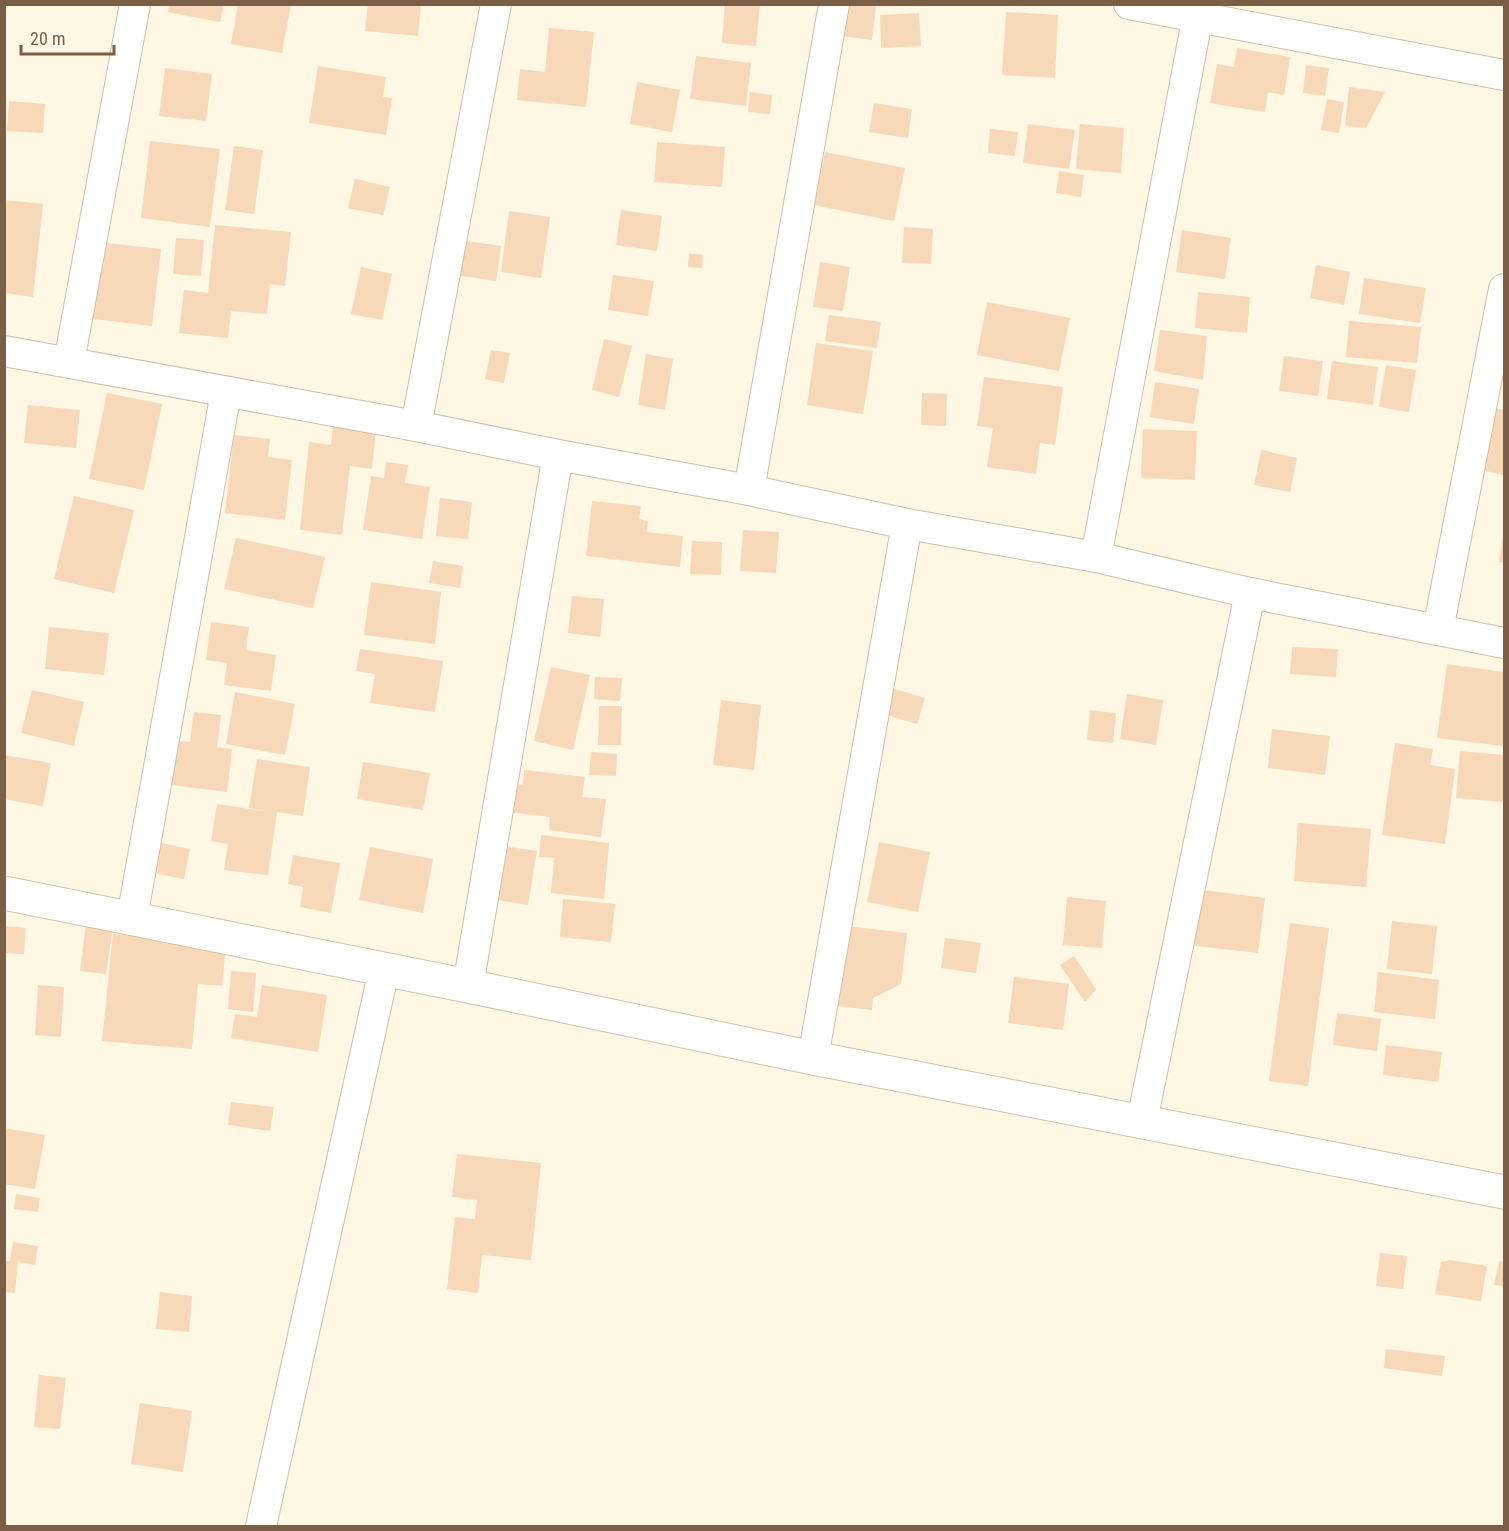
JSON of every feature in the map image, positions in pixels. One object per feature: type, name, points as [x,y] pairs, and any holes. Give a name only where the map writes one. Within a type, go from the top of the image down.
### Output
[{"type":"main road","points":[[4,894],[468,986],[813,1058],[1504,1192]]},
{"type":"street","points":[[69,362],[135,4]]},
{"type":"street","points":[[416,426],[496,4]]},
{"type":"street","points":[[749,490],[834,4]]},
{"type":"street","points":[[1129,4],[1198,11],[1504,75]]},
{"type":"street","points":[[1096,557],[1198,11]]},
{"type":"street","points":[[1438,630],[1504,289]]},
{"type":"street","points":[[4,351],[416,426],[749,490],[907,524],[1096,557],[1250,593],[1504,643]]},
{"type":"street","points":[[132,918],[226,392]]},
{"type":"street","points":[[468,986],[558,455]]},
{"type":"street","points":[[813,1058],[907,524]]},
{"type":"street","points":[[1142,1121],[1250,593]]},
{"type":"street","points":[[261,1527],[384,970]]},
{"type":"building","points":[[169,4],[224,4],[220,22],[168,12]]},
{"type":"building","points":[[238,4],[291,4],[282,53],[231,44]]},
{"type":"building","points":[[368,4],[421,4],[418,36],[365,31]]},
{"type":"building","points":[[725,4],[760,4],[756,46],[722,43]]},
{"type":"building","points":[[845,4],[876,4],[872,40],[841,36]]},
{"type":"building","points":[[1006,12],[1058,15],[1055,78],[1002,75]]},
{"type":"building","points":[[919,13],[921,46],[881,48],[880,15]]},
{"type":"building","points":[[549,28],[594,32],[586,107],[517,100],[520,69],[545,72]]},
{"type":"building","points":[[1237,48],[1290,57],[1284,95],[1268,92],[1265,112],[1210,103],[1217,64],[1234,67]]},
{"type":"building","points":[[696,56],[751,63],[746,106],[690,99]]},
{"type":"building","points":[[1306,65],[1329,68],[1325,96],[1303,93]]},
{"type":"building","points":[[318,66],[386,77],[383,97],[392,98],[386,135],[309,123]]},
{"type":"building","points":[[165,68],[212,74],[206,121],[159,116]]},
{"type":"building","points":[[637,82],[680,90],[672,132],[630,124]]},
{"type":"building","points":[[1349,87],[1385,92],[1366,128],[1345,126]]},
{"type":"building","points":[[750,92],[772,95],[770,114],[748,112]]},
{"type":"building","points":[[1327,99],[1344,102],[1339,133],[1321,130]]},
{"type":"building","points":[[9,101],[45,104],[43,133],[7,131]]},
{"type":"building","points":[[874,103],[912,109],[908,138],[869,132]]},
{"type":"building","points":[[1028,124],[1075,130],[1069,169],[1023,163]]},
{"type":"building","points":[[1080,124],[1124,128],[1121,173],[1076,169]]},
{"type":"building","points":[[990,129],[1018,132],[1015,156],[988,153]]},
{"type":"building","points":[[150,141],[220,149],[210,227],[141,218]]},
{"type":"building","points":[[657,142],[725,147],[722,187],[654,182]]},
{"type":"building","points":[[234,146],[263,150],[254,214],[225,210]]},
{"type":"building","points":[[825,152],[905,168],[894,221],[814,205]]},
{"type":"building","points":[[1059,171],[1084,175],[1081,197],[1056,193]]},
{"type":"building","points":[[355,179],[390,187],[383,215],[348,208]]},
{"type":"building","points":[[4,200],[43,204],[33,297],[4,293]]},
{"type":"building","points":[[621,210],[662,216],[657,251],[616,245]]},
{"type":"building","points":[[509,211],[550,217],[541,278],[501,272]]},
{"type":"building","points":[[215,225],[291,232],[285,286],[270,284],[267,314],[231,311],[228,338],[179,333],[184,290],[208,293]]},
{"type":"building","points":[[904,227],[933,229],[931,264],[902,263]]},
{"type":"building","points":[[1182,230],[1231,238],[1225,279],[1176,272]]},
{"type":"building","points":[[176,238],[204,240],[201,276],[173,274]]},
{"type":"building","points":[[460,240],[501,246],[496,281],[455,275]]},
{"type":"building","points":[[106,243],[161,249],[152,326],[85,318],[92,266],[103,267]]},
{"type":"building","points":[[689,253],[703,255],[702,268],[688,267]]},
{"type":"building","points":[[820,262],[850,267],[843,311],[813,307]]},
{"type":"building","points":[[1316,265],[1350,272],[1344,305],[1310,298]]},
{"type":"building","points":[[361,267],[392,274],[382,320],[351,314]]},
{"type":"building","points":[[613,275],[654,281],[648,316],[608,310]]},
{"type":"building","points":[[1364,278],[1426,288],[1420,323],[1359,314]]},
{"type":"building","points":[[1198,292],[1250,297],[1247,333],[1195,328]]},
{"type":"building","points":[[987,302],[1070,318],[1059,371],[977,355]]},
{"type":"building","points":[[829,315],[881,322],[877,348],[825,341]]},
{"type":"building","points":[[1349,321],[1421,327],[1417,363],[1346,357]]},
{"type":"building","points":[[1160,330],[1207,336],[1203,380],[1154,371]]},
{"type":"building","points":[[604,339],[632,346],[619,397],[592,390]]},
{"type":"building","points":[[816,343],[873,351],[863,414],[807,405]]},
{"type":"building","points":[[491,350],[510,353],[504,383],[485,379]]},
{"type":"building","points":[[646,354],[673,359],[665,410],[638,405]]},
{"type":"building","points":[[1284,356],[1323,361],[1318,396],[1279,391]]},
{"type":"building","points":[[1332,361],[1378,367],[1373,405],[1327,399]]},
{"type":"building","points":[[1386,365],[1416,370],[1409,412],[1379,407]]},
{"type":"building","points":[[984,377],[1063,387],[1055,445],[1040,443],[1036,474],[987,467],[993,428],[977,426]]},
{"type":"building","points":[[1155,382],[1199,389],[1194,424],[1150,417]]},
{"type":"building","points":[[107,393],[162,404],[144,490],[89,479]]},
{"type":"building","points":[[922,393],[947,394],[946,426],[921,425]]},
{"type":"building","points":[[28,405],[80,410],[76,448],[24,443]]},
{"type":"building","points":[[1491,407],[1504,410],[1504,475],[1477,469]]},
{"type":"building","points":[[333,425],[376,429],[372,469],[350,466],[342,535],[300,530],[309,442],[331,445]]},
{"type":"building","points":[[1143,429],[1197,431],[1195,480],[1141,478]]},
{"type":"building","points":[[234,435],[270,439],[268,457],[292,460],[285,520],[225,513]]},
{"type":"building","points":[[1261,450],[1297,458],[1290,492],[1254,485]]},
{"type":"building","points":[[386,462],[408,465],[405,483],[430,487],[422,539],[363,530],[371,476],[384,478]]},
{"type":"building","points":[[74,496],[134,510],[114,593],[54,579]]},
{"type":"building","points":[[440,498],[472,502],[468,539],[436,536]]},
{"type":"building","points":[[592,501],[641,506],[639,519],[648,521],[647,532],[683,536],[680,567],[586,556]]},
{"type":"building","points":[[743,530],[779,532],[776,573],[740,571]]},
{"type":"building","points":[[1504,535],[1504,563],[1499,562]]},
{"type":"building","points":[[236,538],[325,557],[313,608],[224,589]]},
{"type":"building","points":[[692,541],[722,542],[721,575],[690,574]]},
{"type":"building","points":[[433,561],[463,566],[460,588],[429,583]]},
{"type":"building","points":[[371,582],[441,592],[435,644],[364,635]]},
{"type":"building","points":[[572,596],[604,599],[600,637],[568,633]]},
{"type":"building","points":[[211,622],[249,627],[246,650],[276,655],[271,691],[224,685],[227,663],[206,660]]},
{"type":"building","points":[[49,627],[109,633],[104,675],[45,669]]},
{"type":"building","points":[[1292,647],[1338,649],[1336,677],[1290,674]]},
{"type":"building","points":[[360,649],[443,661],[435,712],[370,703],[375,674],[356,671]]},
{"type":"building","points":[[1447,664],[1504,672],[1503,746],[1437,738]]},
{"type":"building","points":[[551,667],[590,675],[573,750],[534,741]]},
{"type":"building","points":[[595,677],[622,678],[620,701],[594,699]]},
{"type":"building","points":[[888,687],[925,698],[917,724],[880,713]]},
{"type":"building","points":[[32,690],[84,702],[74,746],[21,733]]},
{"type":"building","points":[[235,692],[295,704],[285,755],[226,744]]},
{"type":"building","points":[[1127,694],[1163,700],[1156,745],[1120,739]]},
{"type":"building","points":[[721,700],[761,705],[754,770],[713,765]]},
{"type":"building","points":[[599,706],[622,706],[621,745],[598,745]]},
{"type":"building","points":[[1090,710],[1116,713],[1113,743],[1087,740]]},
{"type":"building","points":[[194,712],[221,715],[217,747],[232,749],[227,792],[171,785],[176,741],[190,742]]},
{"type":"building","points":[[1272,729],[1330,736],[1325,775],[1268,768]]},
{"type":"building","points":[[1395,743],[1433,749],[1430,765],[1455,769],[1445,844],[1382,835]]},
{"type":"building","points":[[1460,751],[1504,755],[1504,802],[1456,798]]},
{"type":"building","points":[[591,752],[617,754],[616,776],[589,775]]},
{"type":"building","points":[[4,755],[51,763],[43,806],[4,799]]},
{"type":"building","points":[[257,759],[310,767],[303,816],[277,812],[268,875],[224,870],[228,844],[211,841],[217,804],[271,812],[249,808]]},
{"type":"building","points":[[363,762],[430,773],[423,810],[357,799]]},
{"type":"building","points":[[524,770],[585,777],[582,797],[606,799],[601,837],[549,830],[550,817],[507,812],[511,783],[523,785]]},
{"type":"building","points":[[1298,823],[1371,829],[1366,887],[1294,881]]},
{"type":"building","points":[[541,835],[609,843],[604,899],[551,893],[554,858],[539,857]]},
{"type":"building","points":[[152,841],[190,849],[184,879],[145,871]]},
{"type":"building","points":[[879,842],[930,852],[918,912],[867,902]]},
{"type":"building","points":[[502,846],[537,851],[528,905],[493,899]]},
{"type":"building","points":[[370,847],[433,859],[423,913],[359,900]]},
{"type":"building","points":[[293,855],[340,863],[331,913],[300,907],[303,887],[288,884]]},
{"type":"building","points":[[1195,889],[1265,898],[1258,953],[1188,945]]},
{"type":"building","points":[[1067,897],[1106,901],[1102,948],[1063,945]]},
{"type":"building","points":[[563,899],[615,904],[611,942],[560,937]]},
{"type":"building","points":[[1392,921],[1437,926],[1432,974],[1387,969]]},
{"type":"building","points":[[1290,923],[1329,928],[1308,1086],[1269,1081]]},
{"type":"building","points":[[86,924],[113,927],[106,974],[80,971]]},
{"type":"building","points":[[4,926],[26,928],[24,954],[4,953]]},
{"type":"building","points":[[846,926],[907,933],[901,984],[873,998],[872,1010],[837,1006]]},
{"type":"building","points":[[113,934],[226,945],[222,986],[198,984],[192,1049],[102,1041]]},
{"type":"building","points":[[945,938],[981,943],[976,973],[941,968]]},
{"type":"building","points":[[1074,956],[1096,989],[1085,1002],[1060,965]]},
{"type":"building","points":[[231,971],[256,973],[253,1012],[228,1009]]},
{"type":"building","points":[[1378,972],[1439,980],[1435,1019],[1374,1012]]},
{"type":"building","points":[[1014,977],[1069,984],[1063,1030],[1008,1023]]},
{"type":"building","points":[[38,985],[64,987],[61,1037],[35,1035]]},
{"type":"building","points":[[262,985],[327,995],[318,1052],[231,1038],[235,1014],[257,1017]]},
{"type":"building","points":[[1337,1013],[1381,1019],[1377,1051],[1333,1045]]},
{"type":"building","points":[[1386,1045],[1442,1052],[1438,1082],[1383,1075]]},
{"type":"building","points":[[231,1102],[274,1107],[270,1131],[228,1125]]},
{"type":"building","points":[[4,1128],[45,1135],[35,1189],[4,1184]]},
{"type":"building","points":[[457,1154],[541,1163],[531,1260],[482,1255],[478,1293],[447,1289],[455,1217],[475,1219],[477,1200],[452,1197]]},
{"type":"building","points":[[16,1194],[40,1198],[38,1212],[14,1209]]},
{"type":"building","points":[[13,1242],[38,1246],[35,1265],[18,1262],[15,1293],[4,1292],[4,1261],[10,1261]]},
{"type":"building","points":[[1380,1253],[1407,1256],[1403,1289],[1376,1286]]},
{"type":"building","points":[[1450,1260],[1487,1266],[1481,1301],[1435,1294],[1441,1262]]},
{"type":"building","points":[[1499,1261],[1504,1262],[1504,1286],[1494,1285]]},
{"type":"building","points":[[160,1292],[192,1296],[189,1332],[156,1329]]},
{"type":"building","points":[[1386,1349],[1445,1356],[1442,1376],[1384,1368]]},
{"type":"building","points":[[39,1375],[66,1378],[60,1429],[34,1427]]},
{"type":"building","points":[[140,1403],[192,1411],[183,1472],[131,1464]]}]
